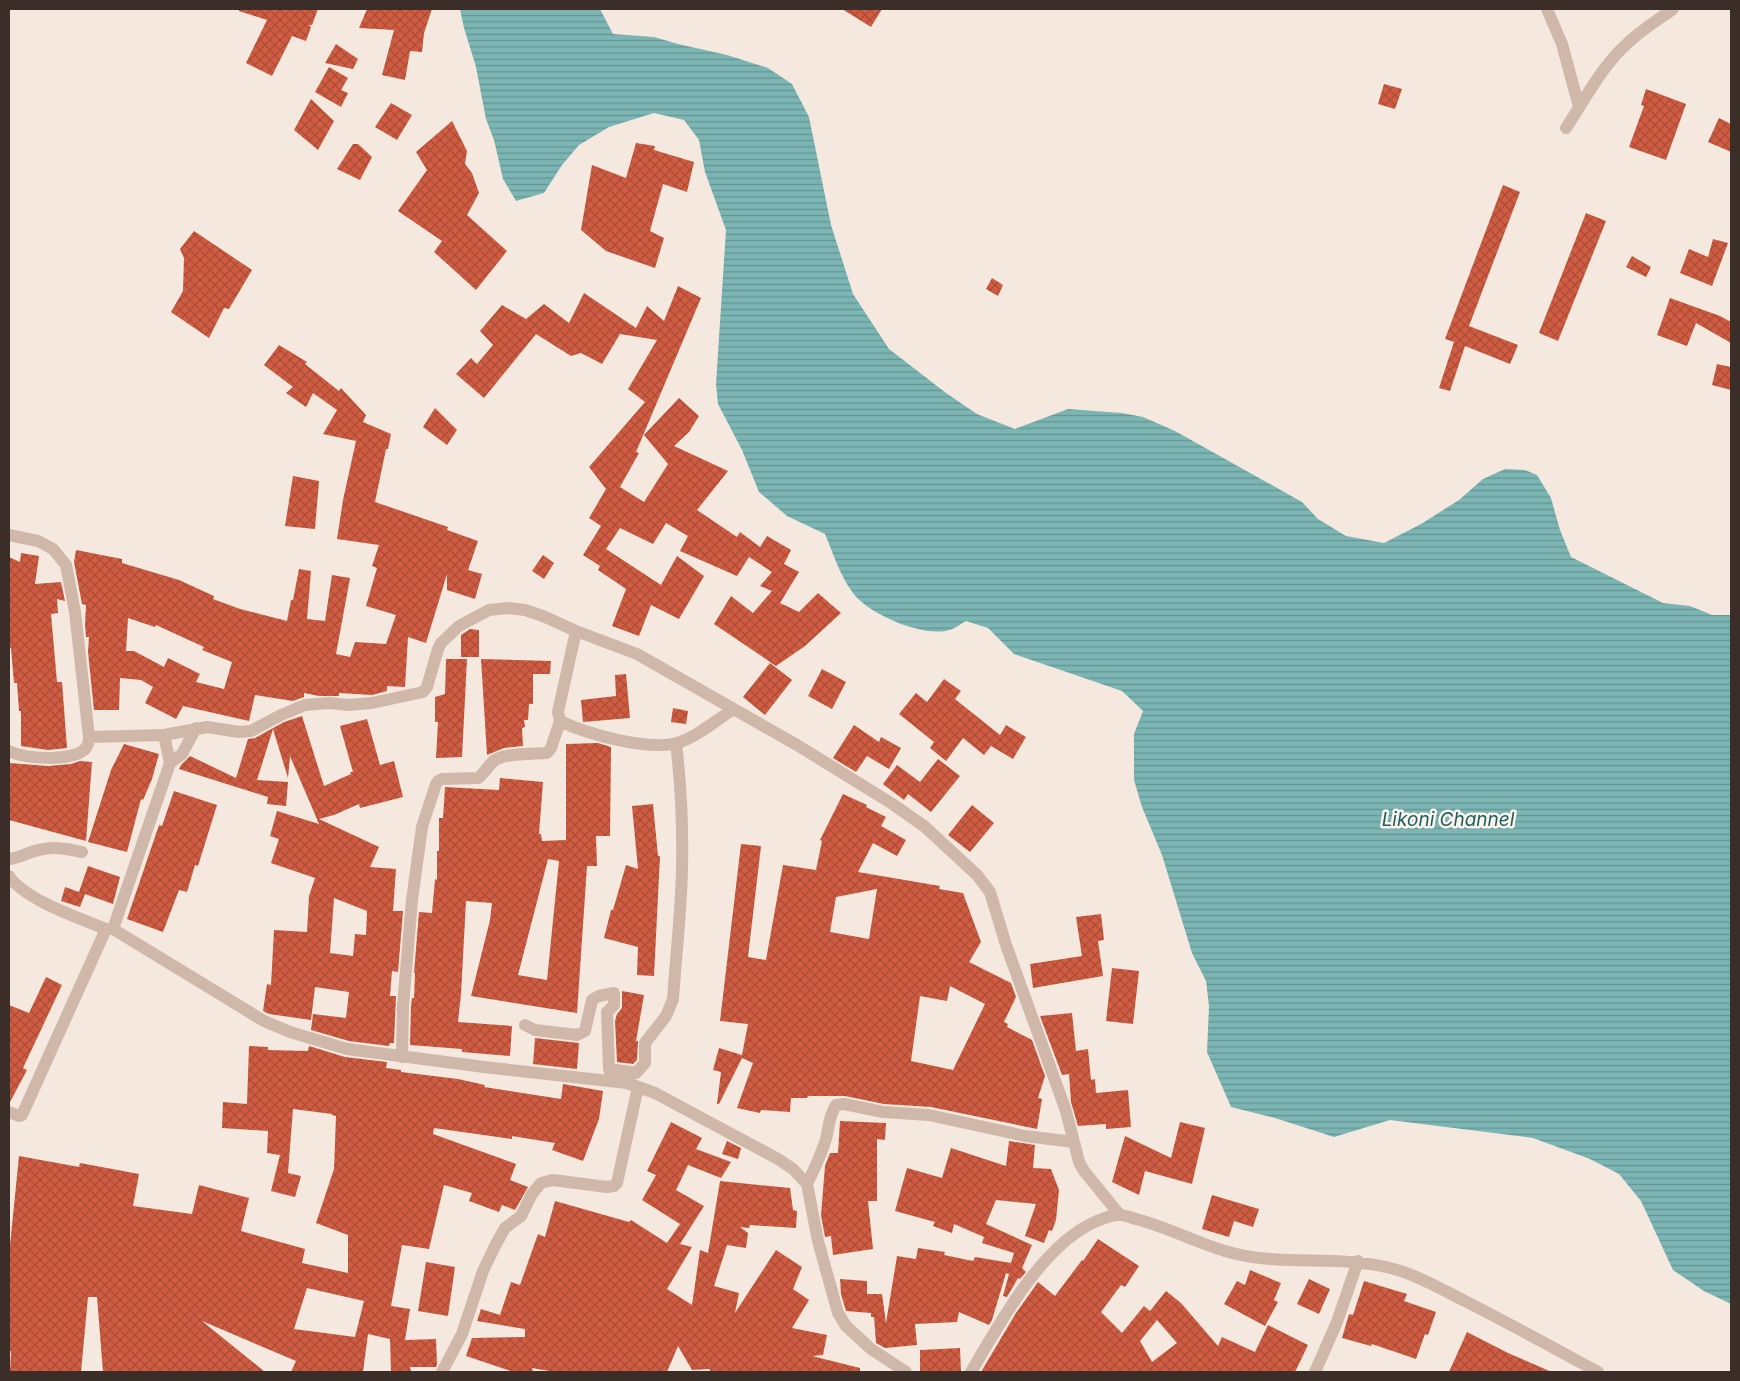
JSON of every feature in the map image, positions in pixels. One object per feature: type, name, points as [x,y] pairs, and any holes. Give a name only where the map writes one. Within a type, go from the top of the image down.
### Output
[{"type":"street","points":[[1547,9],[1562,44],[1579,108]]},
{"type":"street","points":[[1566,128],[1593,84],[1612,59],[1630,40],[1674,9]]},
{"type":"street","points":[[9,535],[38,540],[53,549],[66,566],[76,612],[89,738],[85,749],[59,758],[18,756],[9,751]]},
{"type":"street","points":[[89,738],[164,734],[207,727],[239,732],[251,731],[305,705],[372,703],[423,692],[427,687],[435,655],[441,643],[466,622],[489,610],[508,608],[526,610],[637,654],[797,744],[891,802],[924,826],[985,884],[996,908],[1006,945],[1066,1108],[1079,1162],[1084,1171],[1119,1214]]},
{"type":"street","points":[[402,1057],[403,1006],[412,900],[422,827],[436,784],[442,779],[478,778],[492,762],[504,756],[547,753],[551,748],[560,721],[558,712],[576,631]]},
{"type":"street","points":[[560,721],[573,727],[643,745],[676,743],[691,737],[734,709]]},
{"type":"street","points":[[170,763],[182,754],[196,728]]},
{"type":"street","points":[[9,1112],[19,1116],[22,1115],[110,929],[170,763],[164,734]]},
{"type":"street","points":[[609,1069],[636,1073],[645,1063],[645,1043],[666,1016],[673,999],[682,871],[682,816],[676,743]]},
{"type":"street","points":[[9,859],[18,858],[38,850],[58,847],[82,852]]},
{"type":"street","points":[[9,876],[23,891],[57,909],[110,929],[264,1022],[278,1028],[347,1049],[627,1083],[655,1093],[778,1159],[793,1169],[807,1184],[818,1241],[838,1313],[846,1326],[870,1349],[906,1372]]},
{"type":"street","points":[[525,1025],[535,1030],[577,1035],[585,1031],[592,1000],[599,996],[614,993],[614,1005],[608,1012],[609,1069],[616,1082]]},
{"type":"street","points":[[442,1372],[462,1334],[483,1271],[495,1246],[505,1228],[521,1216],[532,1194],[542,1183],[553,1180],[607,1187],[614,1186],[617,1182],[638,1087]]},
{"type":"street","points":[[807,1184],[818,1162],[826,1139],[831,1112],[836,1105],[844,1104],[883,1112],[928,1115],[1026,1136],[1074,1142]]},
{"type":"street","points":[[971,1372],[1023,1288],[1058,1246],[1072,1234],[1096,1221],[1119,1214],[1226,1251],[1254,1258],[1358,1262],[1412,1274],[1519,1328],[1598,1372]]},
{"type":"street","points":[[1315,1372],[1358,1262]]},
{"type":"water","name":"Likoni Channel","points":[[460,9],[600,9],[613,34],[654,37],[727,55],[768,68],[792,84],[809,117],[831,225],[853,294],[889,349],[946,393],[977,414],[1015,429],[1068,409],[1122,413],[1143,417],[1175,431],[1302,502],[1318,519],[1346,536],[1384,543],[1421,524],[1459,500],[1483,479],[1505,469],[1525,470],[1537,475],[1551,498],[1560,530],[1571,557],[1663,603],[1690,606],[1712,615],[1731,615],[1731,1304],[1704,1291],[1673,1270],[1641,1201],[1619,1174],[1590,1159],[1533,1138],[1390,1120],[1334,1137],[1275,1118],[1231,1107],[1207,1052],[1209,1006],[1206,981],[1192,953],[1162,855],[1142,807],[1134,780],[1134,734],[1143,711],[1122,691],[1014,654],[988,628],[966,621],[949,630],[938,632],[926,631],[883,616],[860,601],[844,579],[825,534],[787,516],[759,492],[742,450],[718,404],[716,384],[726,230],[705,172],[699,140],[684,120],[654,113],[609,127],[579,145],[562,165],[544,193],[516,201],[503,179],[494,140],[486,119],[476,67]]},
{"type":"building","points":[[239,9],[318,9],[312,25],[309,25],[311,27],[306,41],[292,36],[272,76],[246,63],[267,20],[239,11]]},
{"type":"building","points":[[367,9],[432,9],[424,33],[422,52],[410,51],[405,80],[382,75],[394,30],[359,28]]},
{"type":"building","points":[[842,9],[882,9],[871,27]]},
{"type":"building","points":[[336,44],[358,59],[353,69],[325,63]]},
{"type":"building","points":[[329,67],[348,78],[341,90],[348,93],[341,107],[315,92]]},
{"type":"building","points":[[1384,84],[1402,89],[1395,109],[1378,104]]},
{"type":"building","points":[[1646,89],[1686,104],[1666,160],[1629,147],[1644,106],[1641,105]]},
{"type":"building","points":[[311,99],[334,121],[318,150],[294,130]]},
{"type":"building","points":[[391,103],[412,115],[397,140],[375,127]]},
{"type":"building","points":[[1719,118],[1731,124],[1731,152],[1708,142]]},
{"type":"building","points":[[452,121],[467,151],[465,164],[472,173],[479,193],[467,215],[507,251],[476,290],[434,252],[442,241],[398,211],[427,170],[416,152]]},
{"type":"building","points":[[636,143],[655,146],[654,150],[694,162],[687,192],[663,184],[650,231],[664,238],[655,268],[606,251],[581,230],[592,165],[626,178]]},
{"type":"building","points":[[353,144],[358,144],[372,157],[360,180],[337,169]]},
{"type":"building","points":[[1503,185],[1520,192],[1469,326],[1518,345],[1510,364],[1465,346],[1450,391],[1439,388],[1454,342],[1445,339]]},
{"type":"building","points":[[1586,213],[1606,221],[1558,341],[1539,333]]},
{"type":"building","points":[[194,231],[252,270],[229,309],[224,308],[209,338],[171,312],[183,291],[184,258],[180,249]]},
{"type":"building","points":[[1713,239],[1728,243],[1712,286],[1680,273],[1689,249],[1708,257]]},
{"type":"building","points":[[1632,256],[1651,267],[1646,277],[1626,267]]},
{"type":"building","points":[[992,278],[1003,285],[998,296],[986,289]]},
{"type":"building","points":[[678,286],[701,298],[636,452],[639,453],[620,487],[644,502],[668,464],[644,435],[679,398],[699,416],[689,432],[674,446],[728,471],[697,510],[737,537],[740,532],[760,547],[767,536],[791,550],[784,564],[799,572],[780,603],[799,612],[818,593],[841,613],[805,646],[776,666],[714,624],[731,596],[753,613],[772,591],[760,586],[772,572],[749,557],[737,576],[680,551],[688,536],[666,523],[653,544],[620,528],[606,549],[661,585],[677,556],[704,576],[679,619],[651,605],[639,636],[612,626],[626,589],[598,570],[600,566],[583,555],[601,526],[589,518],[606,489],[589,467],[645,402],[628,389],[657,340],[620,334],[602,364],[581,353],[571,356],[536,334],[484,398],[456,374],[471,358],[477,364],[493,345],[480,331],[502,305],[526,319],[544,304],[569,323],[584,293],[636,328],[647,306],[664,321]]},
{"type":"building","points":[[1670,298],[1720,316],[1731,322],[1731,343],[1696,323],[1687,346],[1657,335]]},
{"type":"building","points":[[279,345],[307,362],[305,364],[339,391],[341,388],[366,415],[363,422],[391,434],[375,502],[448,527],[447,530],[478,541],[468,570],[482,574],[475,599],[447,590],[447,574],[426,643],[408,637],[405,687],[387,686],[387,691],[372,695],[339,693],[339,696],[319,696],[304,693],[304,697],[293,701],[255,695],[249,721],[183,706],[176,719],[145,703],[153,687],[141,680],[120,678],[119,710],[94,710],[88,652],[89,637],[86,637],[85,625],[86,605],[82,604],[74,562],[76,550],[122,559],[122,563],[179,580],[214,596],[213,599],[240,609],[287,621],[299,569],[311,571],[307,619],[325,621],[332,575],[350,578],[336,654],[350,657],[355,642],[386,644],[396,615],[366,606],[377,568],[372,566],[379,545],[337,539],[343,500],[356,441],[323,434],[337,410],[313,393],[306,407],[286,393],[293,387],[264,365]],"holes":[[[128,618],[155,627],[156,625],[204,647],[202,650],[232,662],[224,689],[196,682],[200,674],[168,658],[164,667],[134,651],[126,651]]]},
{"type":"building","points":[[1717,364],[1731,367],[1731,390],[1712,385]]},
{"type":"building","points":[[435,408],[457,430],[447,445],[423,427]]},
{"type":"building","points":[[293,476],[319,481],[315,529],[285,526]]},
{"type":"building","points":[[21,553],[39,556],[35,584],[61,582],[65,601],[57,599],[58,613],[51,614],[57,682],[62,682],[67,748],[48,750],[21,746],[21,711],[19,711],[17,683],[14,683],[11,648],[9,648],[9,557],[20,562]]},
{"type":"building","points":[[543,555],[554,563],[544,579],[532,571]]},
{"type":"building","points":[[470,629],[479,630],[479,657],[461,657],[461,635]]},
{"type":"building","points":[[446,659],[467,659],[462,757],[436,758],[438,722],[435,722],[435,697],[445,694]]},
{"type":"building","points":[[481,659],[551,661],[550,674],[533,674],[533,704],[529,704],[528,720],[524,720],[525,727],[522,728],[523,746],[504,748],[487,755]]},
{"type":"building","points":[[770,663],[792,680],[765,715],[743,697]]},
{"type":"building","points":[[822,669],[846,682],[832,709],[808,696]]},
{"type":"building","points":[[626,674],[630,718],[583,722],[581,700],[616,696],[615,675]]},
{"type":"building","points":[[944,679],[961,691],[955,699],[1000,735],[1006,725],[1026,737],[1013,759],[991,746],[984,755],[963,738],[946,761],[930,748],[934,742],[899,714],[916,693],[927,702]]},
{"type":"building","points":[[673,708],[688,711],[686,724],[671,722]]},
{"type":"building","points":[[302,716],[324,786],[353,772],[340,726],[367,719],[380,765],[394,761],[403,797],[360,808],[359,804],[334,815],[319,819],[379,847],[370,867],[396,869],[393,911],[403,911],[398,972],[392,971],[390,996],[396,996],[394,1043],[390,1043],[389,1046],[349,1041],[311,1030],[313,1014],[346,1018],[349,992],[315,987],[311,1020],[269,1014],[263,1011],[267,984],[271,985],[274,930],[307,932],[309,896],[315,878],[271,863],[279,839],[270,836],[277,811],[319,824],[290,756],[288,778],[273,729],[257,780],[288,782],[286,806],[267,804],[268,797],[179,769],[190,756],[236,778],[248,739],[255,738],[284,722]],"holes":[[[334,898],[367,911],[366,935],[355,934],[353,956],[330,953]]]},
{"type":"building","points":[[854,725],[879,742],[881,737],[901,748],[889,769],[867,756],[856,772],[833,758]]},
{"type":"building","points":[[598,743],[611,747],[610,836],[596,836],[597,866],[587,866],[577,1013],[471,996],[490,920],[492,903],[466,901],[458,1022],[512,1026],[510,1056],[462,1052],[462,1049],[410,1045],[411,1006],[412,998],[414,998],[419,912],[432,913],[435,879],[437,880],[439,818],[443,818],[445,787],[499,790],[500,778],[543,782],[539,834],[541,834],[542,841],[566,840],[566,744]],"holes":[[[548,859],[559,861],[547,980],[518,975]]]},
{"type":"building","points":[[124,744],[159,754],[152,779],[143,800],[141,799],[127,852],[88,842],[111,770]]},
{"type":"building","points":[[938,759],[960,776],[931,812],[908,794],[904,800],[883,784],[897,765],[920,782]]},
{"type":"building","points":[[80,761],[92,762],[86,841],[9,820],[9,763],[48,766],[71,764]]},
{"type":"building","points":[[174,791],[217,805],[198,866],[195,865],[187,892],[179,890],[163,932],[127,919],[159,825],[162,826]]},
{"type":"building","points":[[843,794],[867,805],[866,807],[886,817],[881,826],[906,840],[897,856],[873,843],[858,872],[940,886],[939,889],[963,893],[981,942],[969,962],[1011,983],[1016,997],[1004,1022],[1008,1024],[1007,1027],[1032,1040],[1045,1076],[1038,1098],[1042,1099],[1037,1129],[931,1107],[884,1104],[845,1096],[791,1098],[790,1112],[761,1110],[760,1113],[737,1108],[753,1063],[742,1058],[719,1104],[717,1104],[721,1072],[713,1070],[719,1048],[742,1055],[748,1024],[720,1021],[741,844],[761,846],[748,957],[766,960],[783,865],[816,870],[822,841],[820,840]],"holes":[[[877,889],[869,939],[830,932],[836,897]],[[950,986],[985,1004],[953,1070],[911,1061],[920,996],[947,1001]]]},
{"type":"building","points":[[653,804],[658,856],[660,856],[654,976],[637,975],[638,947],[604,938],[626,865],[638,869],[632,806]]},
{"type":"building","points":[[972,805],[994,823],[970,852],[948,835]]},
{"type":"building","points":[[88,866],[120,877],[113,904],[85,894],[80,907],[61,901],[65,887],[79,892]]},
{"type":"building","points":[[1101,914],[1104,940],[1098,941],[1103,976],[1033,988],[1030,964],[1082,956],[1076,917]]},
{"type":"building","points":[[1112,968],[1139,971],[1133,1024],[1106,1021]]},
{"type":"building","points":[[46,977],[62,985],[23,1068],[27,1070],[9,1104],[9,1005],[29,1013]]},
{"type":"building","points":[[622,991],[644,995],[636,1041],[638,1041],[637,1060],[633,1064],[617,1062],[615,1021],[617,1014],[622,1008]]},
{"type":"building","points":[[1072,1013],[1076,1051],[1088,1049],[1091,1080],[1095,1079],[1096,1093],[1128,1090],[1131,1127],[1106,1129],[1106,1124],[1078,1126],[1071,1102],[1069,1074],[1062,1075],[1040,1016]]},
{"type":"building","points":[[535,1038],[579,1043],[577,1069],[533,1064]]},
{"type":"building","points":[[249,1046],[268,1047],[268,1050],[308,1051],[309,1046],[345,1057],[387,1062],[386,1068],[401,1070],[401,1072],[458,1079],[485,1085],[484,1087],[561,1099],[563,1084],[603,1091],[599,1119],[583,1161],[552,1150],[555,1143],[512,1136],[512,1139],[434,1128],[433,1134],[516,1164],[510,1180],[528,1187],[515,1210],[502,1205],[499,1212],[469,1201],[472,1193],[444,1185],[429,1249],[402,1245],[391,1306],[410,1309],[405,1340],[436,1339],[436,1367],[410,1367],[411,1372],[391,1372],[390,1339],[368,1334],[363,1372],[291,1372],[296,1361],[202,1321],[265,1372],[103,1372],[97,1297],[88,1297],[81,1372],[10,1372],[9,1255],[19,1156],[79,1167],[80,1163],[139,1174],[133,1206],[192,1214],[199,1185],[249,1198],[241,1231],[305,1249],[302,1263],[348,1273],[348,1235],[316,1223],[334,1169],[336,1116],[293,1109],[288,1173],[301,1176],[295,1197],[271,1191],[280,1155],[267,1153],[268,1131],[222,1128],[223,1102],[247,1104]],"holes":[[[307,1288],[364,1301],[355,1337],[294,1329]]]},
{"type":"building","points":[[840,1121],[886,1123],[885,1140],[877,1139],[877,1201],[868,1201],[873,1249],[833,1255],[831,1236],[825,1237],[821,1215],[825,1166],[830,1153],[838,1153]]},
{"type":"building","points":[[671,1122],[702,1138],[696,1149],[731,1162],[721,1178],[688,1165],[676,1190],[704,1206],[680,1244],[692,1247],[667,1289],[692,1305],[700,1250],[708,1253],[720,1181],[790,1188],[793,1210],[797,1211],[796,1228],[750,1225],[749,1228],[740,1227],[748,1233],[746,1248],[727,1245],[714,1286],[739,1293],[735,1313],[776,1250],[802,1267],[793,1289],[809,1300],[792,1328],[827,1335],[823,1355],[812,1356],[860,1368],[860,1372],[710,1372],[710,1369],[692,1370],[678,1346],[667,1372],[555,1372],[532,1368],[533,1372],[514,1372],[466,1356],[472,1338],[525,1337],[525,1329],[477,1321],[481,1309],[500,1315],[511,1282],[520,1285],[538,1234],[545,1237],[555,1201],[629,1222],[631,1220],[667,1243],[680,1224],[642,1200],[656,1175],[647,1171]]},
{"type":"building","points":[[1180,1122],[1205,1128],[1192,1184],[1145,1171],[1139,1195],[1112,1182],[1125,1136],[1171,1158]]},
{"type":"building","points":[[727,1141],[741,1148],[738,1159],[722,1154]]},
{"type":"building","points":[[1009,1141],[1035,1145],[1033,1168],[1051,1169],[1059,1190],[1056,1220],[1052,1231],[1049,1230],[1044,1243],[1025,1236],[1036,1204],[996,1200],[986,1224],[1032,1245],[1022,1268],[1026,1272],[1020,1279],[1018,1278],[1007,1297],[1003,1296],[1009,1274],[1006,1273],[989,1325],[959,1312],[957,1322],[915,1324],[917,1345],[885,1348],[876,1343],[874,1317],[871,1317],[871,1313],[846,1311],[841,1294],[840,1279],[867,1281],[867,1294],[882,1294],[886,1323],[897,1256],[916,1259],[918,1248],[945,1252],[944,1255],[973,1261],[975,1257],[1011,1263],[1014,1253],[982,1243],[984,1237],[954,1224],[952,1233],[933,1226],[935,1222],[895,1211],[907,1168],[942,1178],[951,1148],[1006,1166]]},
{"type":"building","points":[[1212,1195],[1259,1209],[1253,1227],[1234,1221],[1229,1237],[1202,1229]]},
{"type":"building","points":[[1098,1239],[1139,1266],[1125,1287],[1121,1285],[1101,1312],[1122,1333],[1144,1306],[1150,1311],[1166,1291],[1181,1303],[1218,1346],[1222,1337],[1255,1352],[1268,1325],[1308,1345],[1295,1372],[981,1372],[1016,1313],[1038,1282],[1055,1296]],"holes":[[[1157,1320],[1177,1343],[1152,1362],[1140,1341]]]},
{"type":"building","points":[[426,1262],[455,1267],[448,1316],[418,1311]]},
{"type":"building","points":[[1250,1270],[1281,1283],[1274,1300],[1278,1302],[1265,1326],[1224,1304],[1237,1281],[1245,1285]]},
{"type":"building","points":[[1309,1279],[1330,1289],[1319,1314],[1297,1304]]},
{"type":"building","points":[[1364,1281],[1407,1294],[1404,1301],[1436,1312],[1428,1335],[1425,1334],[1416,1359],[1372,1344],[1371,1346],[1342,1338],[1349,1314],[1353,1315]]},
{"type":"building","points":[[1467,1332],[1508,1353],[1552,1372],[1449,1372]]},
{"type":"building","points":[[960,1348],[961,1372],[920,1372],[920,1350]]}]
